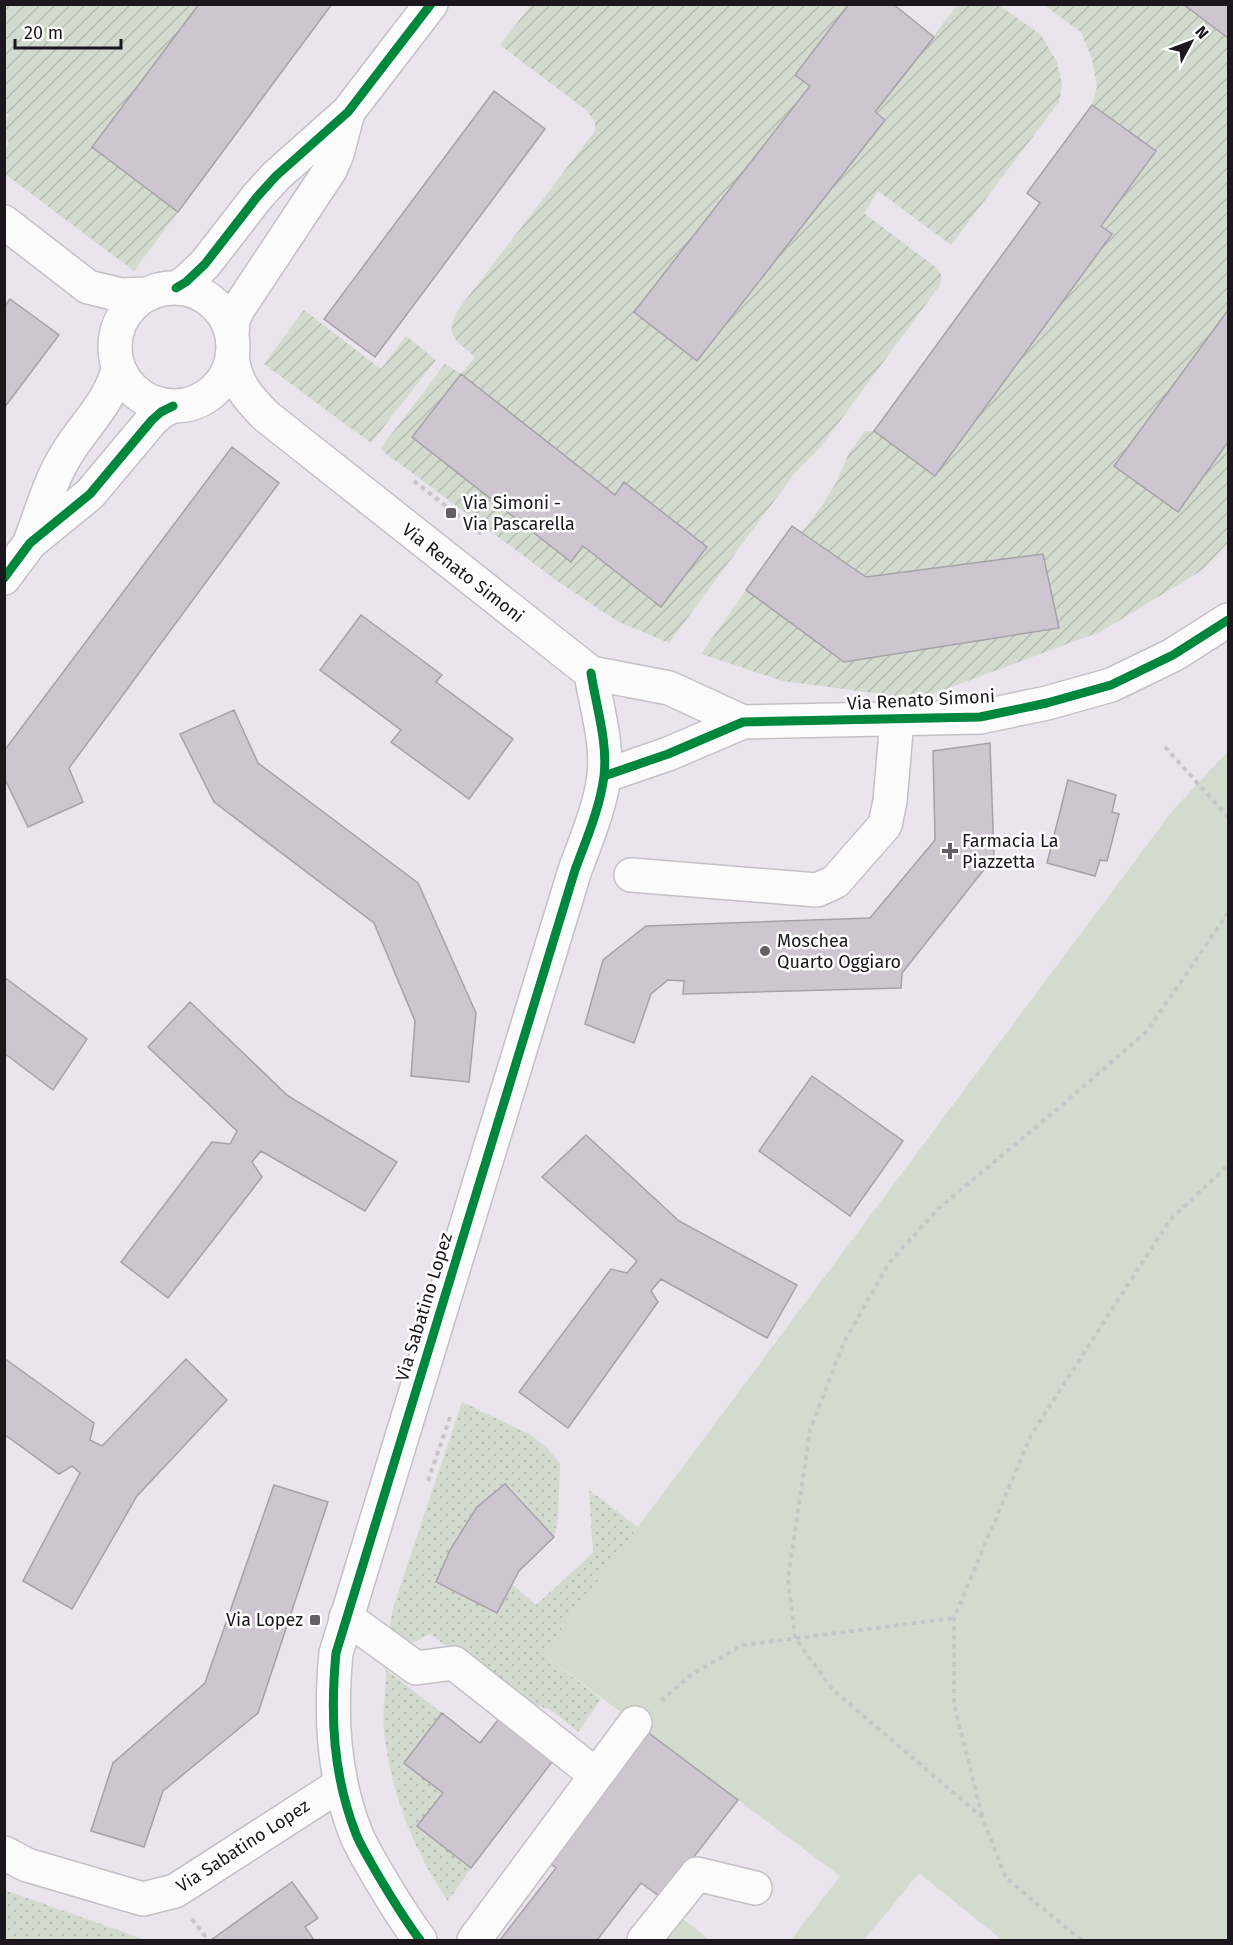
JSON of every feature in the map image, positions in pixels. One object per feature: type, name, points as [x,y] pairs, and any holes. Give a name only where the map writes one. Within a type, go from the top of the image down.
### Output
[{"type":"street","points":[[30,543],[58,470],[115,382],[117,330],[126,312],[139,299],[186,282],[205,264],[257,196],[276,176],[348,112],[431,4]]},
{"type":"street","points":[[4,578],[30,543],[90,494],[152,420],[161,412],[215,389],[221,382],[226,374],[232,345],[233,320],[238,309],[330,171],[348,112]]},
{"type":"street","points":[[4,222],[88,287],[105,309],[128,385],[143,398],[161,405],[210,399],[232,401],[266,416]]},
{"type":"street","points":[[88,287],[121,295],[162,291],[195,292],[212,302],[224,317],[232,345]]},
{"type":"street","name":"Via Renato Simoni","points":[[232,345],[233,366],[239,384],[266,416],[591,673],[669,688],[743,722]]},
{"type":"street","name":"Via Renato Simoni","points":[[604,776],[668,754],[743,722],[980,717],[1047,703],[1111,686],[1173,655],[1228,620]]},
{"type":"street","name":"Via Sabatino Lopez","points":[[420,1941],[383,1883],[357,1836],[341,1784],[334,1739],[332,1698],[336,1653],[575,870],[593,820],[604,776],[603,741],[591,673]]},
{"type":"street","points":[[631,874],[817,890],[835,882],[885,825],[890,801],[897,719]]},
{"type":"street","points":[[346,1617],[416,1668],[454,1663],[587,1768]]},
{"type":"street","points":[[474,1941],[635,1723]]},
{"type":"street","name":"Via Sabatino Lopez","points":[[4,1853],[27,1865],[111,1891],[143,1899],[157,1897],[175,1891],[341,1784]]},
{"type":"street","points":[[644,1941],[696,1874],[755,1888]]},
{"type":"path","points":[[414,481],[483,535]]},
{"type":"path","points":[[1165,747],[1228,817]]},
{"type":"path","points":[[982,1816],[832,1689],[795,1638],[788,1579],[810,1430],[844,1342],[889,1263],[939,1208],[1147,1031],[1228,913]]},
{"type":"path","points":[[1081,1941],[1006,1878],[982,1816],[954,1704],[954,1618],[1031,1435],[1169,1221],[1228,1165]]},
{"type":"path","points":[[428,1481],[450,1417]]},
{"type":"path","points":[[635,1723],[692,1674],[743,1645],[954,1618]]},
{"type":"path","points":[[194,1922],[208,1941]]},
{"type":"shaded area","points":[[4,5],[199,5],[178,212],[134,271],[5,174],[5,149],[9,142],[4,137],[5,122],[9,115],[4,111]]},
{"type":"shaded area","points":[[531,5],[849,5],[795,74],[810,86],[634,312],[697,361],[885,120],[875,112],[957,5],[999,5],[1041,35],[1057,62],[1062,84],[1059,102],[951,245],[878,191],[864,213],[938,269],[942,277],[940,285],[820,448],[794,474],[669,643],[617,621],[556,580],[380,449],[445,364],[461,374],[475,357],[458,342],[452,332],[458,310],[595,131],[595,122],[586,110],[500,45]]},
{"type":"shaded area","points":[[1044,5],[1228,5],[1228,543],[1202,570],[1102,631],[919,699],[783,681],[701,654],[746,590],[844,662],[1058,628],[1043,554],[866,577],[802,532],[836,483],[849,453],[865,431],[874,431],[935,476],[1112,234],[1101,226],[1156,152],[1092,105],[1097,87],[1092,59],[1081,32]]},
{"type":"shaded area","points":[[304,310],[381,369],[406,336],[436,360],[371,443],[264,364]]},
{"type":"shaded area","points":[[1228,751],[1228,1940],[1002,1940],[919,1873],[864,1940],[791,1940],[840,1876],[543,1654],[1173,810]]},
{"type":"shaded area","points":[[462,1402],[533,1436],[548,1449],[560,1464],[558,1519],[554,1537],[505,1484],[477,1507],[450,1550],[436,1583],[497,1613],[512,1584],[536,1605],[593,1553],[589,1490],[638,1527],[543,1654],[601,1699],[578,1732],[551,1710],[510,1697],[431,1634],[407,1645],[388,1632],[394,1605]]},
{"type":"shaded area","points":[[386,1670],[442,1713],[443,1793],[471,1868],[448,1901],[435,1882],[414,1841],[392,1775],[384,1723]]},
{"type":"shaded area","points":[[7,1891],[146,1940],[5,1940],[5,1894]]},
{"type":"shaded area","points":[[679,1916],[710,1940],[661,1940]]},
{"type":"building","points":[[199,4],[332,4],[178,212],[92,147]]},
{"type":"building","points":[[849,4],[893,4],[934,37],[875,112],[885,120],[697,361],[634,312],[810,86],[795,75]]},
{"type":"building","points":[[1183,4],[1228,4],[1228,38]]},
{"type":"building","points":[[494,91],[545,129],[375,357],[324,319]]},
{"type":"building","points":[[1092,105],[1156,151],[1101,226],[1112,234],[935,476],[874,431],[1040,203],[1027,193]]},
{"type":"building","points":[[10,299],[59,335],[4,408],[4,307]]},
{"type":"building","points":[[1228,310],[1228,442],[1178,512],[1114,466]]},
{"type":"building","points":[[461,374],[615,495],[624,482],[707,547],[661,607],[583,546],[571,562],[412,437]]},
{"type":"building","points":[[232,447],[279,483],[69,768],[83,802],[28,827],[4,777],[4,751]]},
{"type":"building","points":[[792,526],[866,577],[1043,554],[1059,628],[844,662],[746,590]]},
{"type":"building","points":[[361,615],[442,675],[436,682],[513,739],[469,799],[391,742],[401,730],[320,670]]},
{"type":"building","points":[[234,710],[258,763],[418,883],[476,1013],[469,1082],[411,1076],[415,1021],[374,923],[214,802],[180,734]]},
{"type":"building","points":[[990,743],[994,857],[902,973],[901,988],[683,994],[684,981],[668,980],[651,994],[634,1043],[585,1024],[603,960],[646,926],[870,918],[935,840],[933,751]]},
{"type":"building","points":[[1068,780],[1116,795],[1112,812],[1119,814],[1107,861],[1100,860],[1095,876],[1047,863]]},
{"type":"building","points":[[4,977],[87,1039],[53,1090],[4,1053]]},
{"type":"building","points":[[190,1002],[288,1096],[397,1162],[365,1211],[261,1151],[252,1162],[262,1177],[168,1298],[121,1262],[212,1142],[230,1144],[237,1131],[148,1047]]},
{"type":"building","points":[[812,1076],[903,1141],[850,1216],[759,1151]]},
{"type":"building","points":[[586,1135],[679,1221],[797,1285],[767,1338],[661,1279],[651,1291],[658,1302],[568,1428],[519,1392],[611,1269],[627,1273],[637,1261],[542,1177]]},
{"type":"building","points":[[4,1358],[94,1423],[90,1440],[102,1446],[186,1359],[227,1400],[137,1496],[72,1609],[23,1581],[80,1473],[72,1466],[59,1474],[4,1434]]},
{"type":"building","points":[[505,1484],[554,1537],[519,1571],[497,1613],[436,1582],[450,1550],[477,1507]]},
{"type":"building","points":[[274,1485],[328,1502],[258,1713],[163,1791],[144,1847],[91,1831],[113,1763],[205,1683]]},
{"type":"building","points":[[442,1713],[480,1743],[501,1716],[555,1758],[471,1868],[417,1826],[443,1793],[404,1763]]},
{"type":"building","points":[[646,1731],[738,1800],[662,1898],[641,1883],[597,1940],[500,1940],[556,1868],[547,1861]]},
{"type":"building","points":[[292,1882],[318,1918],[305,1927],[314,1940],[211,1940]]},
{"type":"cycle path","points":[[176,288],[205,264],[276,176],[348,112],[431,4]]},
{"type":"cycle path","points":[[4,578],[30,543],[90,494],[152,420],[173,406]]},
{"type":"cycle path","points":[[604,776],[668,754],[743,722],[980,717],[1047,703],[1111,685],[1173,655],[1228,620]]},
{"type":"cycle path","points":[[420,1940],[367,1856],[348,1812],[335,1745],[333,1700],[336,1653],[575,870],[599,800],[605,763],[601,724],[591,673]]},
{"type":"place","name":"Via Simoni - Via Pascarella","points":[[451,513]]},
{"type":"place","name":"Farmacia La Piazzetta","points":[[950,851]]},
{"type":"place","name":"Moschea Quarto Oggiaro","points":[[765,951]]},
{"type":"place","name":"Via Lopez","points":[[315,1620]]}]
